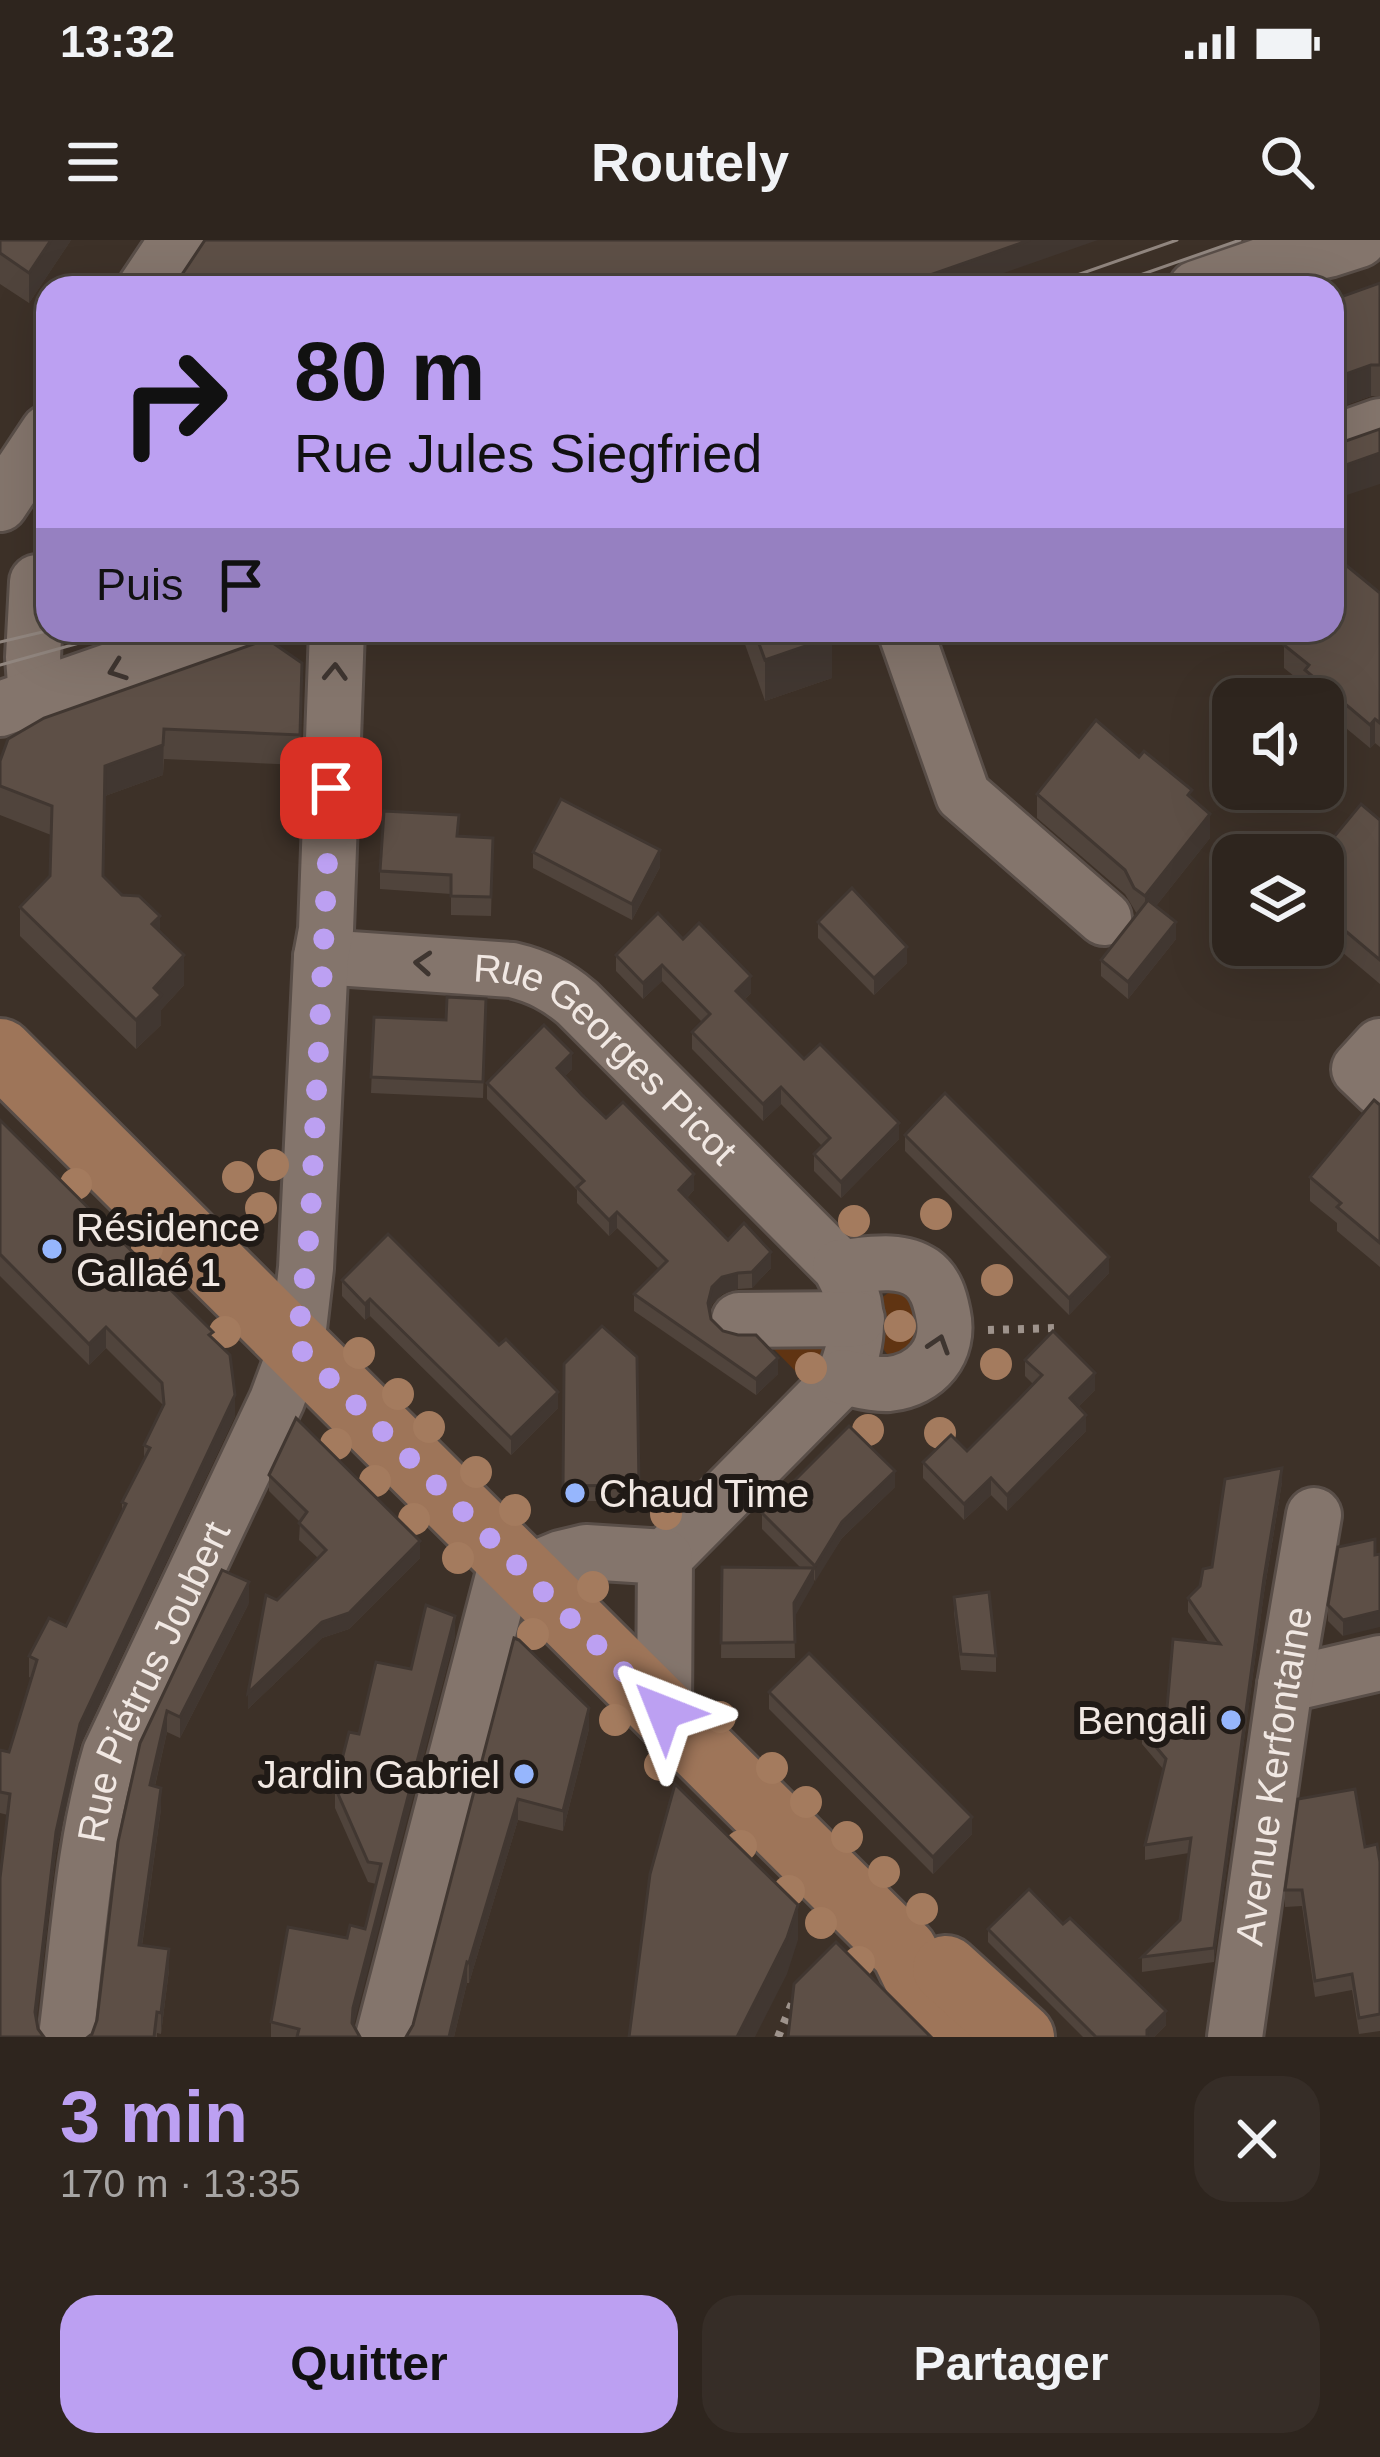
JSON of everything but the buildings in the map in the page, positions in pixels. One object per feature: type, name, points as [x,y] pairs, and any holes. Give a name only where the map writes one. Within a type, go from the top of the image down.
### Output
[{"type":"main road","points":[[0,1052],[904,1951],[921,1986],[965,2037]]},
{"type":"main road","points":[[904,1951],[946,1969],[1021,2037]]},
{"type":"street","points":[[153,276],[177,240]]},
{"type":"street","points":[[1227,276],[1290,252],[1328,250],[1359,240]]},
{"type":"street","points":[[1344,438],[1380,426]]},
{"type":"street","points":[[0,504],[36,450]]},
{"type":"street","points":[[18,703],[33,657],[28,576]]},
{"type":"street","points":[[18,703],[193,642]]},
{"type":"street","name":"Rue Piétrus Joubert","points":[[66,2037],[92,1829],[110,1753],[277,1400],[297,1346],[310,1227],[337,642]]},
{"type":"street","points":[[909,642],[963,795],[1105,917]]},
{"type":"street","name":"Rue Georges Picot","points":[[321,957],[512,970],[559,988],[841,1267]]},
{"type":"street","points":[[1380,1046],[1359,1069],[1380,1089]]},
{"type":"street","points":[[664,1712],[664,1556],[843,1377],[857,1338],[857,1319],[841,1267],[889,1263],[922,1273],[940,1298],[945,1324],[942,1349],[929,1368],[891,1384],[843,1377]]},
{"type":"street","points":[[739,1320],[857,1319]]},
{"type":"street","name":"Avenue Kerfontaine","points":[[1235,2037],[1314,1515]]},
{"type":"street","points":[[383,2037],[517,1565],[586,1552],[664,1556]]},
{"type":"street","points":[[1285,1685],[1380,1663]]},
{"type":"path","points":[[986,1330],[1057,1328]]},
{"type":"path","points":[[778,2037],[803,1978]]},
{"type":"shaded area","points":[[892,1290],[912,1294],[925,1338],[893,1359],[883,1347],[879,1324],[880,1299]]},
{"type":"shaded area","points":[[835,1329],[826,1357],[807,1383],[764,1339]]},
{"type":"tram line","points":[[1074,276],[1177,240]]},
{"type":"tram line","points":[[1137,276],[1240,240]]},
{"type":"tram line","points":[[0,642],[36,634]]},
{"type":"tram line","points":[[0,665],[83,642]]},
{"type":"place","name":"Résidence Gallaé 1","points":[[52,1249]]},
{"type":"place","name":"Chaud Time","points":[[575,1493]]},
{"type":"place","name":"Bengali","points":[[1231,1720]]},
{"type":"place","name":"Jardin Gabriel","points":[[524,1774]]},
{"type":"route","points":[[331,788],[310,1227],[297,1346],[664,1712]]}]
